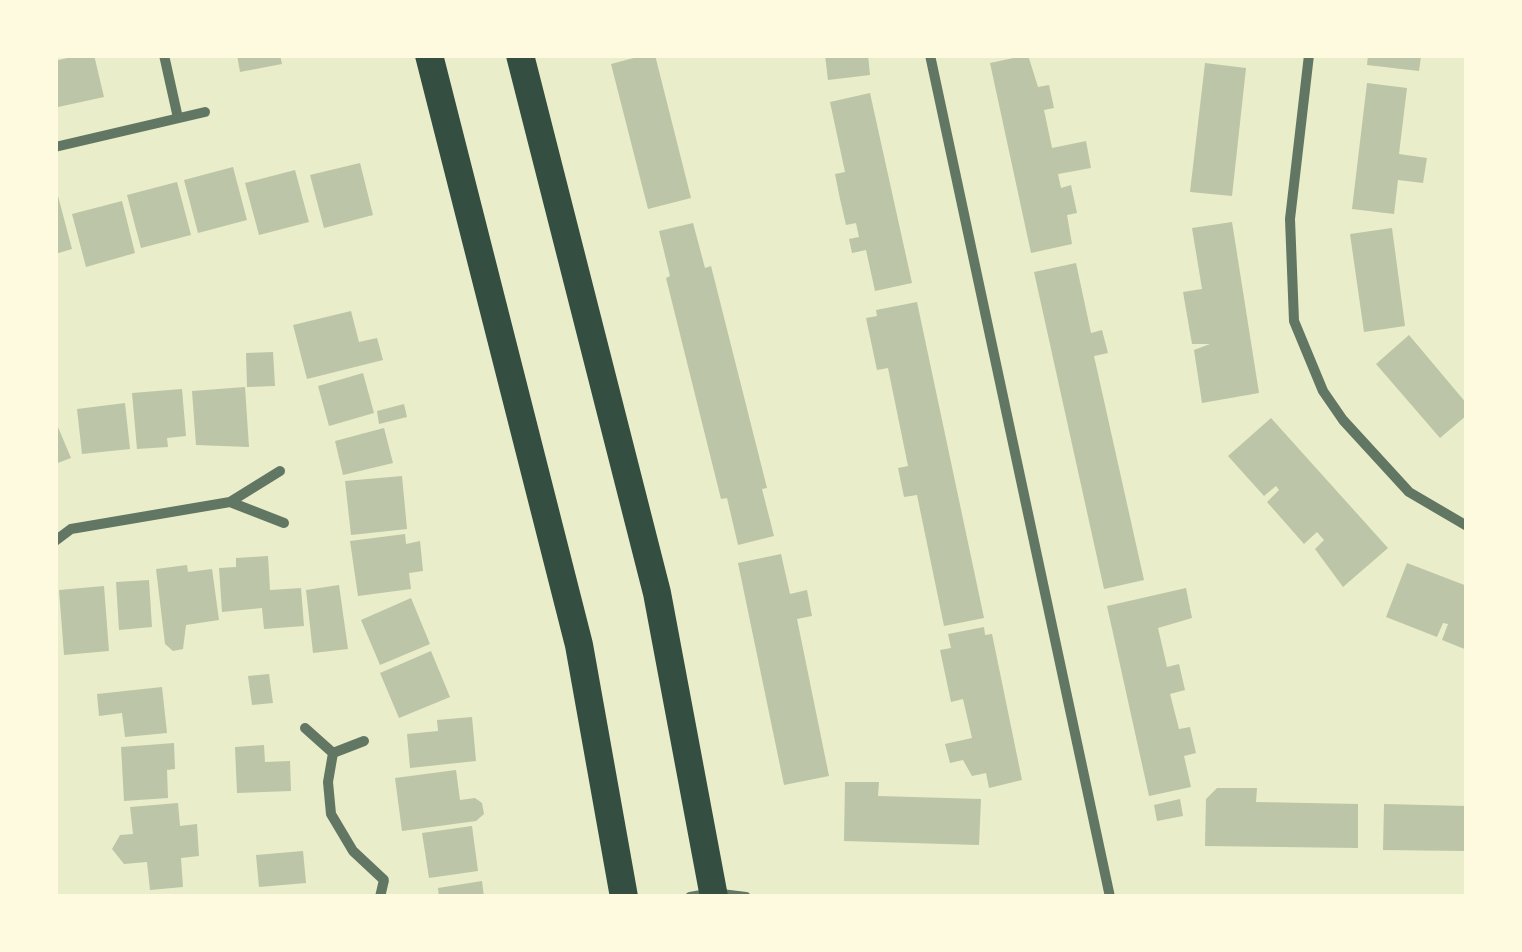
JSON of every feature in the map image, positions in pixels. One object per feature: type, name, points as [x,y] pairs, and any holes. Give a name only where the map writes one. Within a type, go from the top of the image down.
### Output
[{"type":"highway","points":[[429,55],[578,645],[624,897]]},
{"type":"highway","points":[[520,55],[657,593],[706,896]]},
{"type":"street","points":[[164,55],[178,118]]},
{"type":"street","points":[[930,55],[1110,897]]},
{"type":"street","points":[[1309,55],[1290,219],[1294,320],[1323,391],[1344,420],[1409,492],[1467,526]]},
{"type":"street","points":[[55,147],[205,112]]},
{"type":"street","points":[[55,541],[71,529],[230,502],[280,472]]},
{"type":"street","points":[[230,502],[284,523]]},
{"type":"street","points":[[305,728],[333,753]]},
{"type":"street","points":[[333,753],[364,742]]},
{"type":"street","points":[[333,753],[328,782],[331,814],[353,851],[384,880],[380,897]]},
{"type":"street","points":[[706,896],[746,897]]},
{"type":"building","points":[[94,55],[104,97],[58,107],[55,61]]},
{"type":"building","points":[[237,55],[280,55],[282,64],[240,72]]},
{"type":"building","points":[[655,55],[691,198],[648,209],[611,64]]},
{"type":"building","points":[[825,55],[868,55],[870,75],[828,80]]},
{"type":"building","points":[[1028,55],[1038,87],[1049,85],[1054,108],[1044,110],[1052,148],[1086,141],[1091,168],[1058,174],[1061,188],[1071,185],[1077,213],[1067,215],[1072,244],[1031,253],[990,63]]},
{"type":"building","points":[[1368,55],[1421,56],[1419,71],[1367,65]]},
{"type":"building","points":[[1205,63],[1246,68],[1232,196],[1190,192]]},
{"type":"building","points":[[1367,83],[1407,88],[1399,154],[1427,158],[1423,183],[1398,180],[1394,214],[1352,209]]},
{"type":"building","points":[[870,93],[912,283],[875,291],[866,250],[852,253],[849,239],[859,237],[856,223],[846,225],[840,199],[835,174],[845,172],[830,102]]},
{"type":"building","points":[[360,163],[373,215],[324,228],[310,175]]},
{"type":"building","points":[[233,167],[247,220],[198,233],[184,180]]},
{"type":"building","points":[[295,170],[309,222],[259,235],[245,183]]},
{"type":"building","points":[[177,182],[191,235],[141,248],[127,195]]},
{"type":"building","points":[[58,196],[72,249],[55,254],[55,197]]},
{"type":"building","points":[[122,201],[135,253],[86,267],[72,214]]},
{"type":"building","points":[[1232,222],[1259,393],[1202,403],[1194,350],[1210,344],[1192,344],[1183,292],[1202,289],[1192,228]]},
{"type":"building","points":[[693,223],[705,268],[711,266],[767,488],[762,489],[774,536],[738,545],[727,498],[721,499],[666,278],[670,276],[659,231]]},
{"type":"building","points":[[1392,228],[1405,326],[1364,332],[1350,234]]},
{"type":"building","points":[[1076,263],[1091,333],[1102,330],[1108,353],[1094,356],[1144,580],[1104,589],[1034,272]]},
{"type":"building","points":[[917,302],[984,618],[944,626],[917,495],[904,497],[898,468],[908,466],[888,368],[877,370],[866,318],[877,316],[876,310]]},
{"type":"building","points":[[351,311],[359,342],[377,338],[383,360],[307,379],[293,325]]},
{"type":"building","points":[[1409,335],[1467,404],[1467,415],[1440,438],[1376,364]]},
{"type":"building","points":[[273,352],[275,386],[247,387],[246,353]]},
{"type":"building","points":[[363,373],[374,413],[329,426],[318,386]]},
{"type":"building","points":[[245,387],[249,447],[196,445],[192,391]]},
{"type":"building","points":[[182,389],[186,436],[167,438],[168,447],[137,449],[132,393]]},
{"type":"building","points":[[125,403],[130,449],[82,454],[77,409]]},
{"type":"building","points":[[404,404],[407,417],[379,424],[377,411]]},
{"type":"building","points":[[1271,418],[1388,548],[1343,587],[1315,549],[1324,540],[1317,532],[1304,544],[1267,502],[1279,490],[1276,486],[1264,496],[1228,456]]},
{"type":"building","points":[[55,420],[71,458],[55,464]]},
{"type":"building","points":[[384,428],[393,463],[343,475],[335,441]]},
{"type":"building","points":[[402,476],[407,529],[351,535],[345,481]]},
{"type":"building","points":[[405,534],[406,544],[420,541],[423,571],[409,573],[411,589],[358,596],[350,541]]},
{"type":"building","points":[[781,554],[790,594],[807,590],[812,616],[797,619],[829,776],[784,785],[738,563]]},
{"type":"building","points":[[268,556],[270,590],[301,588],[304,626],[264,629],[262,608],[222,612],[219,568],[236,567],[236,558]]},
{"type":"building","points":[[1407,563],[1467,586],[1467,650],[1442,640],[1448,624],[1443,623],[1437,637],[1386,617]]},
{"type":"building","points":[[187,565],[188,572],[212,569],[219,620],[186,625],[183,649],[173,651],[165,644],[156,569]]},
{"type":"building","points":[[149,580],[152,627],[119,630],[116,582]]},
{"type":"building","points":[[339,585],[348,649],[313,653],[306,590]]},
{"type":"building","points":[[104,586],[109,651],[64,655],[59,590]]},
{"type":"building","points":[[1186,588],[1192,618],[1158,628],[1167,667],[1179,664],[1185,690],[1170,694],[1179,729],[1190,727],[1196,753],[1184,756],[1191,787],[1149,796],[1107,606]]},
{"type":"building","points":[[411,598],[430,644],[380,665],[361,620]]},
{"type":"building","points":[[984,627],[985,635],[992,634],[1022,780],[989,788],[986,773],[972,776],[963,760],[950,763],[945,744],[972,738],[963,699],[951,702],[940,650],[951,648],[948,634]]},
{"type":"building","points":[[431,651],[450,697],[399,718],[380,673]]},
{"type":"building","points":[[269,674],[273,703],[252,705],[248,676]]},
{"type":"building","points":[[162,687],[167,733],[125,737],[122,713],[99,716],[97,694]]},
{"type":"building","points":[[472,717],[476,761],[410,768],[407,734],[438,731],[437,720]]},
{"type":"building","points":[[174,743],[175,769],[167,770],[168,798],[124,801],[121,747]]},
{"type":"building","points":[[264,745],[265,762],[290,761],[291,791],[237,793],[235,747]]},
{"type":"building","points":[[456,770],[460,800],[475,798],[482,803],[484,814],[476,821],[402,831],[395,778]]},
{"type":"building","points":[[845,782],[879,782],[878,796],[981,799],[979,845],[844,841]]},
{"type":"building","points":[[1217,788],[1257,788],[1256,802],[1358,804],[1358,848],[1205,846],[1206,799]]},
{"type":"building","points":[[1180,799],[1183,816],[1157,821],[1154,805]]},
{"type":"building","points":[[178,803],[180,826],[197,824],[199,856],[181,858],[183,887],[150,890],[147,862],[124,864],[112,849],[120,835],[133,834],[130,807]]},
{"type":"building","points":[[1384,804],[1467,806],[1467,851],[1383,850]]},
{"type":"building","points":[[472,826],[478,871],[429,878],[422,833]]},
{"type":"building","points":[[303,851],[306,883],[259,887],[256,855]]},
{"type":"building","points":[[482,881],[484,897],[439,897],[438,888]]}]
